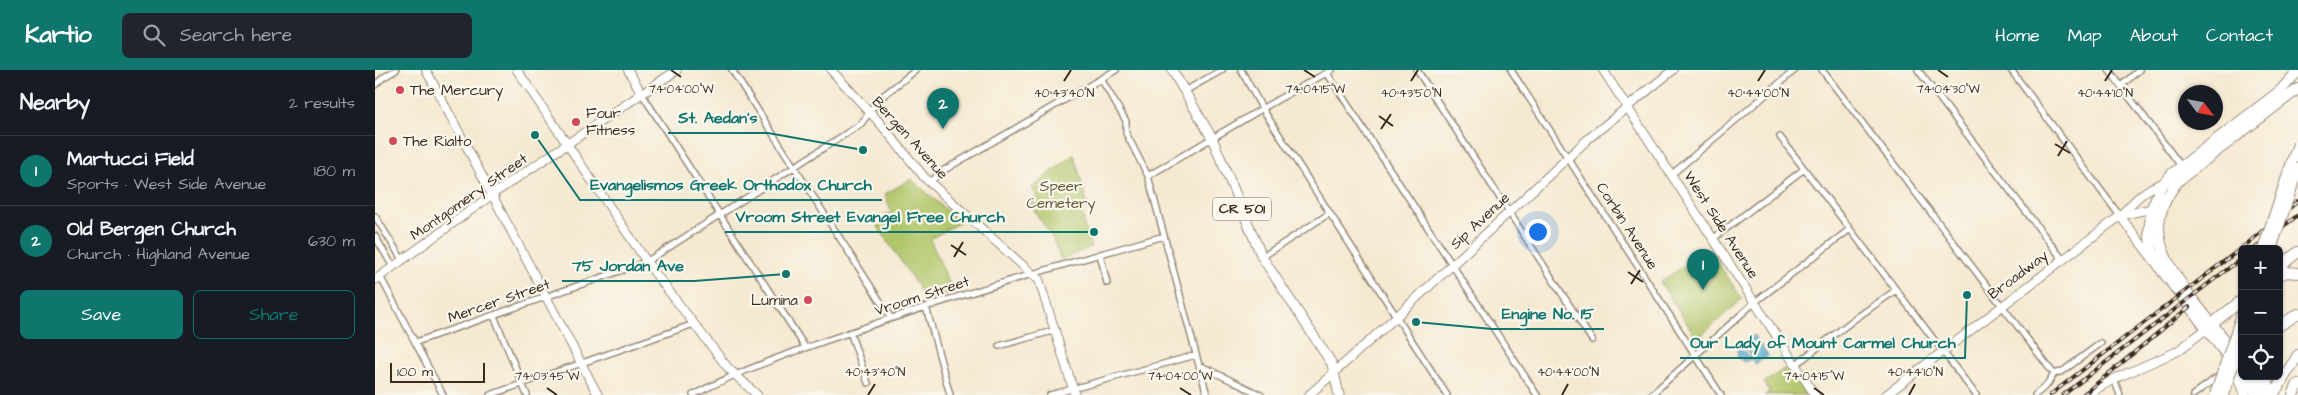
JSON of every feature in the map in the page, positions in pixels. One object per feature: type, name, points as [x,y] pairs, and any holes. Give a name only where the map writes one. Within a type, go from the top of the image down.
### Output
[{"type":"highway","points":[[2238,366],[2158,265],[2149,237],[2163,183],[2181,166],[2280,91],[2298,71]]},
{"type":"highway","points":[[2156,207],[2183,176],[2298,87]]},
{"type":"highway","points":[[2264,245],[2298,144]]},
{"type":"highway","points":[[2272,245],[2298,169]]},
{"type":"highway","points":[[2156,207],[2165,259],[2209,327]]},
{"type":"highway","points":[[2283,265],[2298,252]]},
{"type":"highway","points":[[2283,274],[2298,272]]},
{"type":"highway","points":[[2209,327],[2238,303]]},
{"type":"highway","points":[[2283,323],[2298,314]]},
{"type":"highway","points":[[2215,395],[2238,326]]},
{"type":"highway","points":[[2223,395],[2238,351]]},
{"type":"highway","points":[[2272,395],[2298,355]]},
{"type":"highway","points":[[2243,380],[2245,395]]},
{"type":"highway","points":[[2248,380],[2258,395]]},
{"type":"highway","points":[[2258,380],[2272,395]]},
{"type":"highway","points":[[2266,380],[2272,395]]},
{"type":"main road","name":"CR 501","points":[[1172,70],[1212,138],[1262,257],[1331,364],[1339,395]]},
{"type":"street","points":[[375,85],[384,76],[396,70]]},
{"type":"street","points":[[426,70],[598,395]]},
{"type":"street","points":[[517,70],[646,262],[693,324],[735,374],[757,395]]},
{"type":"street","points":[[628,70],[805,347]]},
{"type":"street","name":"Montgomery Street","points":[[378,278],[493,194],[567,146],[677,70]]},
{"type":"street","points":[[732,70],[891,318]]},
{"type":"street","name":"Bergen Avenue","points":[[831,70],[930,183],[1034,273],[1039,280],[1056,330],[1074,392]]},
{"type":"street","name":"Mercer Street","points":[[416,342],[646,262],[861,124],[879,100],[916,70]]},
{"type":"street","points":[[930,183],[939,173],[1116,70]]},
{"type":"street","points":[[1185,91],[1222,70]]},
{"type":"street","points":[[1241,70],[1262,108],[1447,395]]},
{"type":"street","points":[[1417,70],[1592,340]]},
{"type":"street","name":"Corbin Avenue","points":[[1511,70],[1721,395]]},
{"type":"street","name":"West Side Avenue","points":[[1603,70],[1815,395]]},
{"type":"street","name":"Sip Avenue","points":[[1309,395],[1568,158],[1673,70]]},
{"type":"street","points":[[1671,174],[1795,70]]},
{"type":"street","points":[[1822,70],[2054,374]]},
{"type":"street","points":[[1918,70],[2063,260]]},
{"type":"street","points":[[2011,70],[2158,265]]},
{"type":"street","points":[[2109,70],[2181,166]]},
{"type":"street","points":[[2121,86],[2139,70]]},
{"type":"street","points":[[1148,176],[1262,108],[1330,71],[1452,265],[1537,395]]},
{"type":"street","points":[[1101,79],[1126,121],[1126,133],[1148,176],[1207,395]]},
{"type":"street","points":[[1780,137],[1976,395]]},
{"type":"street","points":[[1713,238],[1804,168]]},
{"type":"street","name":"Broadway","points":[[1886,395],[2121,216],[2134,201],[2153,186],[2163,183]]},
{"type":"street","points":[[2134,201],[2142,200],[2156,207]]},
{"type":"street","name":"Broadway","points":[[2121,216],[2156,207]]},
{"type":"street","points":[[1262,257],[1331,213]]},
{"type":"street","points":[[375,216],[403,260]]},
{"type":"street","points":[[1651,395],[1755,302],[1850,229]]},
{"type":"street","points":[[375,236],[393,267]]},
{"type":"street","name":"Vroom Street","points":[[693,395],[735,374],[805,347],[1034,273],[1164,236]]},
{"type":"street","points":[[1100,254],[1107,282]]},
{"type":"street","points":[[378,278],[416,342],[443,395]]},
{"type":"street","points":[[1795,365],[1896,290]]},
{"type":"street","points":[[926,307],[950,395]]},
{"type":"street","points":[[494,316],[527,395]]},
{"type":"street","points":[[490,395],[693,324]]},
{"type":"street","points":[[2086,395],[2114,379],[2182,349],[2209,327]]},
{"type":"street","points":[[999,346],[1056,330]]},
{"type":"street","points":[[851,332],[867,383]]},
{"type":"street","points":[[2035,395],[2047,385],[2054,374],[2063,372],[2101,343]]},
{"type":"street","points":[[1050,395],[1074,392],[1196,355]]},
{"type":"street","points":[[1199,365],[1261,395]]},
{"type":"street","points":[[2193,395],[2216,378]]},
{"type":"street","points":[[2114,379],[2120,395]]},
{"type":"green space","name":"Speer Cemetery","points":[[1074,154],[1088,207],[1081,209],[1084,219],[1083,223],[1091,247],[1061,260],[1053,239],[1030,204],[1038,197],[1032,188]]},
{"type":"green space","points":[[911,179],[960,222],[930,239],[953,292],[927,301],[875,222],[891,212],[885,194]]},
{"type":"green space","points":[[1709,249],[1742,299],[1697,339],[1660,282]]},
{"type":"green space","points":[[1788,366],[1806,395],[1765,395],[1769,392],[1764,383]]},
{"type":"water","points":[[1754,335],[1768,356],[1755,364],[1752,359],[1744,362],[1738,358],[1737,350],[1741,346],[1748,357],[1750,356],[1742,343]]},
{"type":"railway","points":[[2050,395],[2248,243],[2298,201]]},
{"type":"railway","points":[[2259,245],[2298,215]]},
{"type":"railway","points":[[2063,395],[2238,261]]},
{"type":"railway","points":[[2083,395],[2189,307]]},
{"type":"place","name":"The Mercury","points":[[400,90]]},
{"type":"place","name":"Four Fitness","points":[[576,122]]},
{"type":"place","name":"Old Bergen Church","points":[[943,129]]},
{"type":"place","name":"Evangelismos Greek Orthodox Church","points":[[535,135]]},
{"type":"place","name":"The Rialto","points":[[393,141]]},
{"type":"place","name":"St. Aedan's","points":[[863,150]]},
{"type":"place","name":"Vroom Street Evangel Free Church","points":[[1094,232]]},
{"type":"place","name":"75 Jordan Ave","points":[[786,274]]},
{"type":"place","name":"Martucci Field","points":[[1703,290]]},
{"type":"place","name":"Our Lady of Mount Carmel Church","points":[[1967,295]]},
{"type":"place","name":"Lumina","points":[[808,300]]},
{"type":"place","name":"Engine No. 15","points":[[1416,322]]}]
